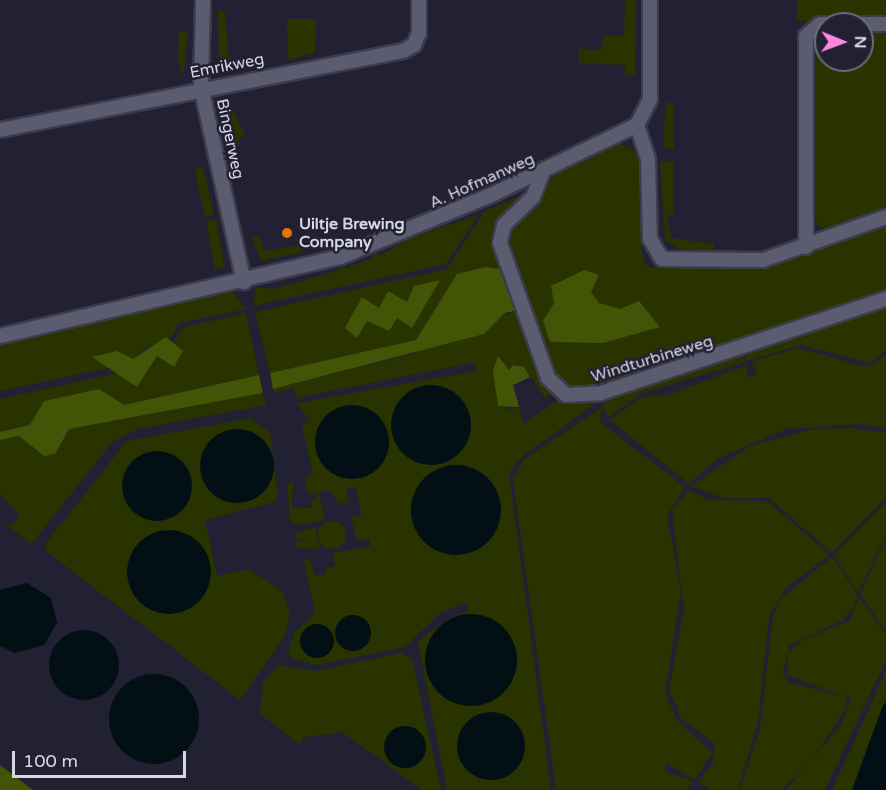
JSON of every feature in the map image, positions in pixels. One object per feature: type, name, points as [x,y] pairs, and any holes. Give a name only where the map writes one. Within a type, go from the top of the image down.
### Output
[{"type":"street","name":"Bingerweg","points":[[203,0],[201,87],[244,282]]},
{"type":"street","name":"Emrikweg","points":[[0,130],[201,87],[403,51],[414,45],[419,33],[419,0]]},
{"type":"street","points":[[651,0],[650,99],[637,125],[646,149],[649,229],[657,255],[677,262],[743,262],[806,247],[886,217]]},
{"type":"street","points":[[806,247],[806,36],[820,24],[886,24]]},
{"type":"street","name":"A. Hofmanweg","points":[[0,336],[244,282],[350,253],[543,172],[637,125]]},
{"type":"street","name":"Windturbineweg","points":[[543,172],[533,197],[504,225],[500,243],[548,378],[566,395],[601,393],[886,299]]},
{"type":"green space","points":[[625,0],[636,0],[635,75],[626,75],[625,65],[579,63],[579,49],[602,49],[603,36],[624,36]]},
{"type":"green space","points":[[797,0],[886,0],[886,21],[874,21],[874,12],[814,12],[814,21],[797,21]]},
{"type":"green space","points":[[218,10],[225,11],[230,72],[219,63]]},
{"type":"green space","points":[[287,19],[316,19],[315,53],[288,60]]},
{"type":"green space","points":[[179,31],[188,31],[183,77],[178,60]]},
{"type":"green space","points":[[874,33],[886,33],[886,209],[830,228],[819,227],[812,213],[815,72],[874,72]]},
{"type":"green space","points":[[665,101],[674,106],[674,149],[664,148]]},
{"type":"green space","points":[[231,103],[245,136],[239,138],[241,146],[232,149],[226,113]]},
{"type":"green space","points":[[618,143],[633,149],[640,163],[642,256],[647,267],[760,268],[886,224],[886,292],[662,366],[657,358],[622,370],[624,378],[605,384],[565,387],[555,377],[508,236],[514,223],[537,207],[553,176]]},
{"type":"green space","points":[[660,162],[673,162],[674,215],[667,215],[671,238],[714,244],[715,252],[679,249],[665,240]]},
{"type":"green space","points":[[203,167],[214,215],[205,217],[194,169]]},
{"type":"green space","points":[[530,192],[496,228],[502,269],[457,274],[416,340],[270,373],[255,312],[447,269],[485,211]]},
{"type":"green space","points":[[478,215],[446,264],[253,306],[256,287],[273,289],[337,271],[339,265],[347,268],[372,258],[374,252],[381,255],[411,238]]},
{"type":"green space","points":[[216,219],[225,268],[215,270],[206,221]]},
{"type":"green space","points":[[259,236],[264,251],[300,245],[302,253],[261,260],[251,237]]},
{"type":"green space","points":[[486,267],[502,269],[518,310],[505,313],[484,334],[273,389],[270,373],[416,340],[457,274]]},
{"type":"green space","points":[[584,270],[599,275],[591,292],[599,303],[620,309],[639,301],[660,327],[603,343],[550,342],[543,321],[554,303],[551,286]]},
{"type":"green space","points":[[440,280],[412,328],[397,318],[389,331],[367,321],[357,338],[345,328],[362,297],[379,308],[388,291],[407,302],[414,286]]},
{"type":"green space","points":[[233,292],[246,309],[179,323],[170,340],[145,348],[133,360],[93,357],[108,368],[0,391],[0,343]]},
{"type":"green space","points":[[886,305],[886,350],[870,363],[800,345],[747,361],[746,355]]},
{"type":"green space","points":[[518,310],[552,393],[545,398],[524,367],[509,370],[502,363],[508,410],[519,407],[524,424],[560,398],[599,401],[525,454],[509,472],[551,790],[447,790],[418,641],[450,618],[468,612],[467,602],[440,613],[405,647],[317,665],[292,659],[288,651],[294,634],[315,612],[304,561],[309,559],[315,576],[326,574],[325,567],[336,567],[332,553],[371,546],[369,539],[357,540],[351,518],[361,515],[356,487],[346,489],[349,502],[339,504],[330,490],[319,492],[325,520],[298,525],[290,521],[287,483],[293,482],[292,508],[312,508],[311,501],[318,499],[317,493],[308,495],[305,478],[313,474],[302,424],[309,422],[298,403],[476,371],[476,362],[296,398],[294,388],[274,393],[273,389],[412,354]],"holes":[[[425,386],[458,396],[471,419],[466,445],[452,460],[435,465],[415,462],[401,452],[398,402]],[[347,405],[376,413],[390,441],[378,469],[345,478],[324,466],[315,441],[328,414]],[[450,466],[467,466],[497,529],[471,553],[425,542],[413,522],[412,502],[420,484]],[[464,615],[500,624],[517,656],[507,688],[479,705],[444,697],[427,672],[432,636]],[[350,616],[353,651],[336,636]],[[489,712],[510,718],[523,736],[519,764],[497,779],[480,778],[458,752],[465,724]]]},
{"type":"green space","points":[[246,313],[259,375],[124,405],[99,389],[30,425],[0,432],[0,399],[118,373],[137,387],[157,356],[174,367],[183,351],[173,343],[184,327]]},
{"type":"green space","points":[[166,337],[183,351],[174,367],[157,356],[137,387],[92,357],[117,351],[133,359]]},
{"type":"green space","points":[[797,348],[859,365],[872,365],[886,355],[886,428],[860,424],[786,429],[717,459],[689,484],[610,420],[641,397],[668,395],[747,365],[747,378],[757,374],[751,362]]},
{"type":"green space","points":[[744,355],[745,362],[640,394],[609,417],[601,405],[630,390]]},
{"type":"green space","points":[[498,356],[509,370],[513,365],[524,367],[530,377],[513,385],[519,407],[498,406],[493,371]]},
{"type":"green space","points":[[259,375],[263,393],[69,429],[55,454],[44,456],[19,436],[0,440],[0,432],[30,425],[44,401],[99,389],[124,405]]},
{"type":"green space","points":[[263,393],[266,405],[138,429],[113,441],[31,544],[5,524],[12,525],[20,516],[0,494],[0,440],[19,436],[44,456],[55,454],[69,429]]},
{"type":"green space","points":[[601,408],[600,422],[685,487],[667,515],[681,592],[665,694],[677,720],[712,753],[695,780],[666,763],[665,771],[694,782],[685,790],[556,790],[513,479],[524,459]]},
{"type":"green space","points":[[251,418],[270,432],[278,495],[274,502],[205,520],[217,576],[249,569],[282,591],[290,614],[285,636],[240,700],[46,551],[46,543],[127,441]],"holes":[[[238,429],[263,439],[274,469],[259,496],[236,503],[206,486],[201,457],[213,439]],[[150,452],[175,455],[191,478],[185,507],[163,520],[139,515],[123,492],[132,461]],[[163,531],[195,539],[210,563],[205,595],[183,612],[149,609],[129,584],[133,551]]]},
{"type":"green space","points":[[849,428],[886,433],[886,497],[832,553],[769,498],[723,498],[691,486],[751,446],[810,430]]},
{"type":"green space","points":[[689,490],[709,500],[767,501],[830,555],[786,587],[769,616],[758,722],[738,790],[711,790],[698,782],[713,764],[715,744],[681,718],[669,690],[684,610],[672,510]]},
{"type":"green space","points":[[886,502],[886,535],[858,592],[834,555]]},
{"type":"green space","points":[[332,521],[342,525],[346,535],[342,545],[332,549],[322,545],[318,535],[322,525]]},
{"type":"green space","points":[[315,527],[320,549],[297,548],[295,542],[313,538],[295,540],[296,533]]},
{"type":"green space","points":[[886,538],[886,632],[860,594]]},
{"type":"green space","points":[[832,557],[858,595],[853,608],[843,620],[790,645],[782,674],[790,683],[845,697],[847,707],[812,760],[782,790],[740,790],[760,729],[773,616],[780,599]]},
{"type":"green space","points":[[859,598],[886,634],[886,660],[825,790],[786,790],[841,725],[851,699],[787,675],[788,653],[803,640],[849,621]]},
{"type":"green space","points":[[401,653],[412,659],[441,790],[422,790],[342,732],[305,737],[299,744],[260,714],[263,682],[280,665],[315,671]],"holes":[[[415,728],[425,739],[415,766],[392,763],[388,758]]]},
{"type":"green space","points":[[886,671],[886,702],[858,779],[852,790],[832,790]]},
{"type":"green space","points":[[0,765],[33,790],[0,790]]},
{"type":"shaded area","points":[[431,385],[446,388],[459,397],[468,410],[471,425],[468,440],[459,453],[446,462],[431,465],[416,462],[403,453],[394,440],[391,425],[394,410],[403,397],[416,388]]},
{"type":"shaded area","points":[[352,405],[373,411],[383,421],[389,442],[383,463],[373,473],[352,479],[331,473],[321,463],[315,442],[321,421],[331,411]]},
{"type":"shaded area","points":[[237,429],[258,435],[268,445],[274,466],[268,487],[258,497],[237,503],[216,497],[206,487],[200,466],[206,445],[216,435]]},
{"type":"shaded area","points":[[157,451],[170,454],[182,461],[189,473],[192,486],[189,499],[182,511],[170,518],[157,521],[144,518],[132,511],[125,499],[122,486],[125,473],[132,461],[144,454]]},
{"type":"shaded area","points":[[456,465],[473,469],[488,478],[497,493],[501,510],[497,527],[488,542],[473,551],[456,555],[439,551],[424,542],[415,527],[411,510],[415,493],[424,478],[439,469]]},
{"type":"shaded area","points":[[169,530],[185,533],[199,542],[208,556],[211,572],[208,588],[199,602],[185,611],[169,614],[153,611],[139,602],[130,588],[127,572],[130,556],[139,542],[153,533]]},
{"type":"shaded area","points":[[27,583],[51,598],[57,623],[44,645],[15,653],[0,646],[0,590]]},
{"type":"shaded area","points":[[471,614],[488,618],[503,628],[513,643],[517,660],[513,677],[503,692],[488,702],[471,706],[454,702],[439,692],[429,677],[425,660],[429,643],[439,628],[454,618]]},
{"type":"shaded area","points":[[353,615],[365,621],[371,633],[365,645],[353,651],[341,645],[335,633],[341,621]]},
{"type":"shaded area","points":[[317,624],[329,629],[334,641],[329,653],[317,658],[305,653],[300,641],[305,629]]},
{"type":"shaded area","points":[[91,630],[104,636],[113,645],[117,651],[119,665],[117,679],[109,690],[98,698],[77,700],[59,690],[51,679],[49,658],[59,640],[70,632]]},
{"type":"shaded area","points":[[154,674],[171,677],[186,687],[196,702],[199,719],[196,736],[186,751],[171,761],[154,764],[137,761],[122,751],[112,736],[109,719],[112,702],[122,687],[137,677]]},
{"type":"shaded area","points":[[886,702],[886,790],[852,790],[883,705]]},
{"type":"shaded area","points":[[491,712],[504,715],[515,722],[522,733],[525,746],[522,759],[515,770],[504,777],[491,780],[478,777],[467,770],[460,759],[457,746],[460,733],[467,722],[478,715]]},
{"type":"shaded area","points":[[405,726],[420,732],[426,747],[420,762],[405,768],[390,762],[384,747],[390,732]]},
{"type":"place","name":"Uiltje Brewing Company","points":[[287,233]]}]
